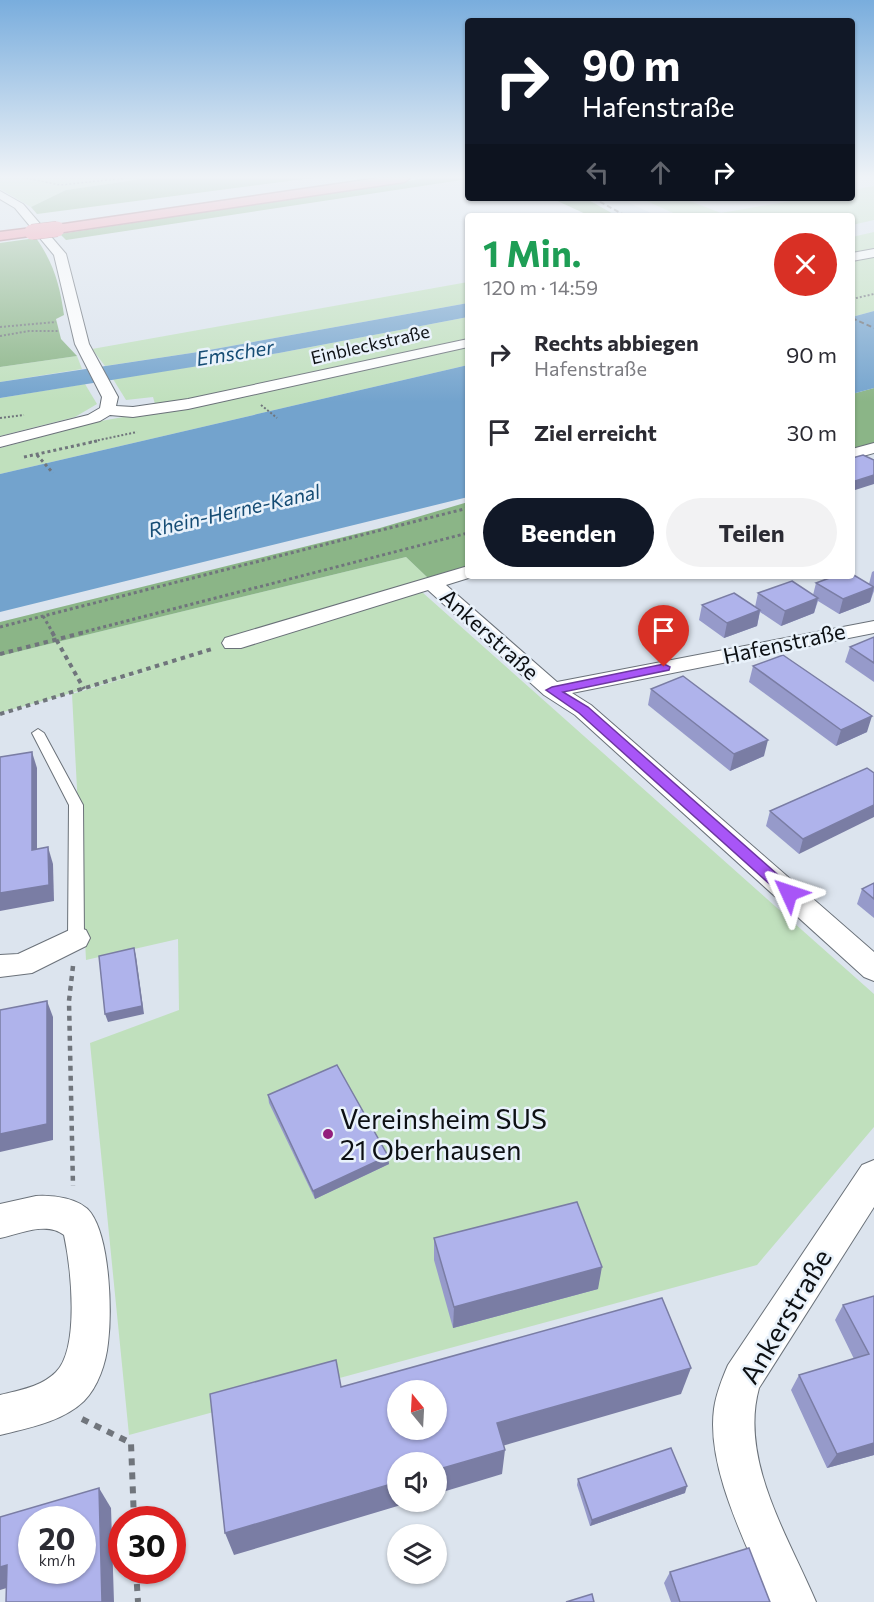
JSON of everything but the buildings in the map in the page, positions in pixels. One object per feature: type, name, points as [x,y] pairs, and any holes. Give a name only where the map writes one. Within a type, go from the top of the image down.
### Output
[{"type":"street","points":[[59,253],[89,359],[111,402],[107,410]]},
{"type":"street","points":[[855,256],[874,253]]},
{"type":"street","name":"Einbleckstraße","points":[[0,442],[94,418],[107,410],[133,412],[188,404],[465,344]]},
{"type":"street","points":[[855,453],[874,448]]},
{"type":"street","name":"Ankerstraße","points":[[233,642],[465,573]]},
{"type":"street","name":"Ankerstraße","points":[[432,583],[552,690],[583,710],[874,969]]},
{"type":"street","name":"Hafenstraße","points":[[552,690],[874,627]]},
{"type":"street","points":[[0,966],[22,965],[76,938]]},
{"type":"street","name":"Ankerstraße","points":[[793,1602],[740,1467],[735,1442],[734,1414],[742,1379],[874,1176]]},
{"type":"street","points":[[0,1221],[44,1212],[61,1213],[74,1220],[80,1229],[84,1247],[89,1342],[86,1361],[76,1379],[48,1402],[0,1415]]},
{"type":"lane","points":[[38,733],[76,805],[76,938]]},
{"type":"path","points":[[855,298],[874,294]]},
{"type":"path","points":[[0,327],[78,325]]},
{"type":"path","points":[[0,336],[29,330],[78,325]]},
{"type":"path","points":[[260,404],[277,418]]},
{"type":"path","points":[[37,455],[53,473]]},
{"type":"path","points":[[0,627],[465,509]]},
{"type":"path","points":[[0,654],[465,534]]},
{"type":"path","points":[[43,616],[84,689]]},
{"type":"path","points":[[0,714],[233,642]]},
{"type":"path","points":[[74,1220],[69,1001],[76,938]]},
{"type":"path","points":[[48,1402],[131,1443],[133,1506]]},
{"type":"path","points":[[137,1584],[138,1602]]},
{"type":"green space","points":[[0,253],[45,253],[55,274],[64,315],[56,319],[61,339],[77,356],[0,367]]},
{"type":"green space","points":[[855,253],[874,253],[874,311],[855,316]]},
{"type":"green space","points":[[465,283],[465,304],[198,352],[105,366],[92,349]]},
{"type":"green space","points":[[465,318],[465,366],[0,474],[0,448],[101,421],[157,411],[153,397],[126,400],[113,379],[279,353]]},
{"type":"green space","points":[[77,356],[82,369],[0,382],[0,367]]},
{"type":"green space","points":[[85,384],[97,404],[75,417],[0,436],[0,398]]},
{"type":"green space","points":[[874,388],[874,445],[855,450],[855,393]]},
{"type":"green space","points":[[465,503],[465,567],[428,578],[406,557],[0,656],[0,622],[380,528]]},
{"type":"green space","points":[[406,557],[428,578],[422,592],[874,994],[874,1127],[757,1265],[129,1435],[90,1043],[179,1010],[178,939],[86,960],[72,694],[160,668],[0,713],[0,656]]},
{"type":"water","name":"Emscher","points":[[465,304],[465,318],[279,353],[0,398],[0,382],[198,352]]},
{"type":"water","points":[[874,311],[874,388],[855,393],[855,316]]},
{"type":"water","name":"Rhein-Herne-Kanal","points":[[465,366],[465,498],[0,612],[0,474]]},
{"type":"railway","points":[[855,319],[874,328]]},
{"type":"place","name":"Vereinsheim SUS 21 Oberhausen","points":[[328,1134]]},
{"type":"route","points":[[664,667],[552,690],[583,710],[789,893]]}]
